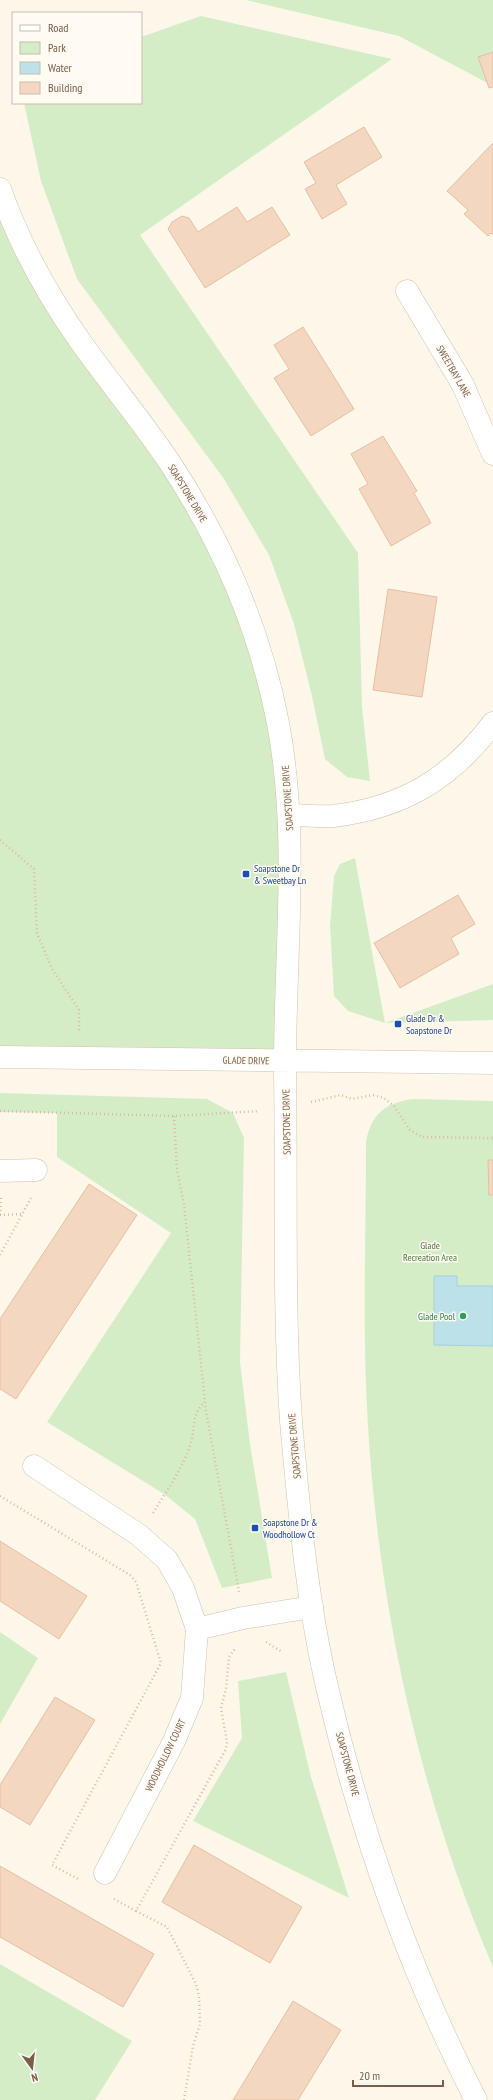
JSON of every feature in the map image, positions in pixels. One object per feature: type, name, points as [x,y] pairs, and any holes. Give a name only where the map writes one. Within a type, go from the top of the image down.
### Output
[{"type":"street","name":"SOAPSTONE DRIVE","points":[[0,189],[20,237],[52,300],[80,342],[166,458],[191,495],[222,553],[237,586],[262,655],[279,726],[290,815],[285,1061],[286,1313],[291,1417],[302,1540],[312,1608],[328,1690],[356,1797],[389,1900],[408,1950],[448,2044],[476,2100]]},
{"type":"street","name":"SWEETBAY LANE","points":[[407,291],[463,385],[493,454]]},
{"type":"street","points":[[290,815],[331,816],[371,810],[407,797],[444,775],[475,747],[493,723]]},
{"type":"street","name":"GLADE DRIVE","points":[[0,1057],[493,1063]]},
{"type":"street","points":[[0,1171],[36,1170]]},
{"type":"street","name":"WOODHOLLOW COURT","points":[[34,1466],[139,1535],[166,1560],[183,1588],[196,1629],[192,1698],[174,1741],[96,1879]]},
{"type":"street","points":[[196,1629],[243,1618],[312,1608]]},
{"type":"path","points":[[0,840],[34,869],[37,933],[52,969],[79,1010],[80,1058]]},
{"type":"path","points":[[0,1111],[174,1116],[253,1111],[286,1107],[341,1095],[352,1099],[373,1095],[384,1098],[394,1106],[410,1130],[422,1137],[493,1138]]},
{"type":"path","points":[[174,1116],[177,1169],[184,1205],[205,1402],[248,1643]]},
{"type":"path","points":[[0,1255],[37,1187],[36,1170]]},
{"type":"path","points":[[0,1215],[22,1214]]},
{"type":"path","points":[[139,1535],[185,1460],[192,1441],[196,1410],[205,1402]]},
{"type":"path","points":[[0,1496],[130,1575],[136,1582],[162,1663],[52,1865],[96,1879]]},
{"type":"path","points":[[136,1911],[226,1749],[227,1742],[221,1708],[226,1689],[227,1666],[233,1650],[239,1644],[266,1642],[282,1652]]},
{"type":"path","points":[[108,1896],[167,1927],[196,1984],[199,1996],[200,2024],[193,2046],[184,2100]]},
{"type":"green space","points":[[246,0],[493,0],[493,86],[399,36]]},
{"type":"green space","points":[[201,16],[392,59],[140,235],[358,553],[362,707],[370,781],[347,777],[325,759],[312,696],[294,624],[269,555],[224,479],[77,279],[41,181],[24,104],[142,104],[142,37]]},
{"type":"green space","points":[[0,189],[20,237],[191,495],[279,726],[285,1061],[0,1057]]},
{"type":"green space","points":[[355,858],[385,1023],[348,1011],[334,996],[330,926],[334,876],[340,864]]},
{"type":"green space","points":[[493,984],[493,1020],[385,1023]]},
{"type":"green space","points":[[0,1093],[207,1099],[233,1113],[244,1138],[240,1362],[250,1444],[272,1578],[222,1588],[195,1519],[164,1494],[47,1422],[171,1233],[57,1157],[57,1113],[0,1112]]},
{"type":"green space","name":"Glade Recreation Area","points":[[413,1099],[493,1101],[493,1967],[467,1903],[444,1837],[424,1770],[407,1702],[393,1633],[382,1564],[374,1495],[368,1426],[365,1355],[366,1142],[368,1132],[372,1124],[381,1112],[395,1103]]},
{"type":"green space","points":[[0,1632],[38,1658],[0,1724]]},
{"type":"green space","points":[[286,1672],[311,1777],[349,1898],[193,1821],[242,1738],[238,1681]]},
{"type":"green space","points":[[0,1964],[132,2041],[95,2100],[0,2100]]},
{"type":"water","name":"Glade Pool","points":[[434,1276],[457,1276],[457,1286],[493,1286],[493,1346],[434,1345]]},
{"type":"building","points":[[493,52],[493,87],[489,88],[478,57]]},
{"type":"building","points":[[364,127],[382,157],[336,185],[347,204],[322,219],[305,189],[316,183],[304,162]]},
{"type":"building","points":[[493,143],[493,235],[491,233],[488,236],[464,214],[468,210],[447,191]]},
{"type":"building","points":[[237,207],[247,222],[272,207],[290,235],[205,288],[168,229],[172,222],[182,216],[189,218],[198,232]]},
{"type":"building","points":[[303,327],[354,409],[311,436],[274,378],[289,369],[274,345]]},
{"type":"building","points":[[383,436],[417,491],[414,493],[431,523],[391,546],[359,489],[368,484],[351,454]]},
{"type":"building","points":[[388,589],[437,597],[422,697],[373,690]]},
{"type":"building","points":[[458,895],[475,924],[451,938],[459,954],[400,988],[374,943]]},
{"type":"building","points":[[488,1160],[493,1160],[493,1195],[489,1195]]},
{"type":"building","points":[[89,1184],[137,1215],[16,1399],[0,1389],[0,1319]]},
{"type":"building","points":[[0,1541],[87,1596],[59,1639],[0,1601]]},
{"type":"building","points":[[55,1697],[95,1720],[30,1825],[0,1807],[0,1785]]},
{"type":"building","points":[[194,1845],[302,1907],[270,1963],[162,1902]]},
{"type":"building","points":[[0,1866],[154,1954],[123,2007],[0,1937]]},
{"type":"building","points":[[293,2001],[341,2030],[298,2100],[233,2100]]},
{"type":"place","name":"Soapstone Dr & Sweetbay Ln","points":[[246,874]]},
{"type":"place","name":"Glade Dr & Soapstone Dr","points":[[398,1024]]},
{"type":"place","name":"Glade Pool","points":[[463,1316]]},
{"type":"place","name":"Soapstone Dr & Woodhollow Ct","points":[[255,1528]]}]
